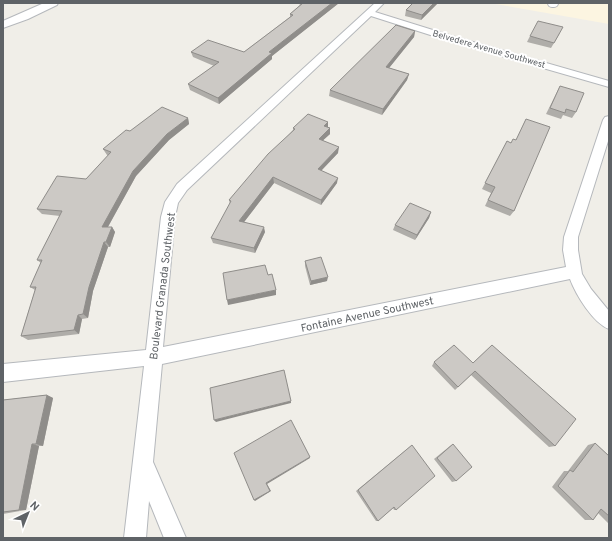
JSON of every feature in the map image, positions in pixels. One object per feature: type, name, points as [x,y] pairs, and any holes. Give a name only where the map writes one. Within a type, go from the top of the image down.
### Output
[{"type":"street","points":[[3,25],[53,3]]},
{"type":"street","name":"Belvedere Avenue Southwest","points":[[375,8],[450,38],[609,84]]},
{"type":"street","name":"Boulevard Granada Southwest","points":[[135,538],[168,217],[172,202],[182,187],[375,8]]},
{"type":"street","points":[[609,120],[571,237],[570,252],[574,272],[589,300],[609,322]]},
{"type":"street","name":"Fontaine Avenue Southwest","points":[[3,373],[154,357],[574,272]]},
{"type":"street","points":[[143,462],[175,538]]},
{"type":"shaded area","points":[[490,3],[609,3],[609,24]]},
{"type":"building","points":[[303,3],[332,3],[269,52],[272,53],[218,98],[188,84],[219,62],[191,52],[208,40],[244,52],[293,15],[290,14]]},
{"type":"building","points":[[413,3],[434,3],[422,15],[406,10]]},
{"type":"building","points":[[538,21],[563,27],[554,43],[530,36]]},
{"type":"building","points":[[396,25],[415,31],[386,67],[409,74],[383,109],[330,90]]},
{"type":"building","points":[[560,86],[584,93],[576,112],[566,109],[565,113],[550,108]]},
{"type":"building","points":[[162,107],[188,118],[167,134],[133,171],[102,227],[112,227],[106,242],[104,242],[89,287],[83,314],[78,315],[74,330],[21,336],[36,287],[30,287],[42,260],[37,260],[62,211],[37,209],[57,176],[86,179],[111,152],[103,149],[126,130],[130,131]]},
{"type":"building","points":[[308,114],[328,122],[324,126],[330,128],[319,139],[339,147],[318,169],[338,178],[321,200],[273,177],[239,221],[264,227],[254,248],[211,238],[231,201],[229,200],[268,154],[295,129],[293,128]]},
{"type":"building","points":[[526,119],[550,127],[514,211],[488,200],[495,187],[485,183],[507,141],[511,143],[513,139],[516,140]]},
{"type":"building","points":[[410,203],[431,212],[417,235],[395,225]]},
{"type":"building","points":[[321,257],[328,277],[311,281],[305,261]]},
{"type":"building","points":[[265,265],[268,275],[272,274],[276,290],[227,300],[223,273]]},
{"type":"building","points":[[454,345],[473,363],[492,345],[576,419],[555,446],[475,371],[458,387],[434,362]]},
{"type":"building","points":[[284,370],[291,401],[214,420],[210,388]]},
{"type":"building","points":[[47,395],[36,444],[32,444],[19,510],[3,512],[3,400]]},
{"type":"building","points":[[291,420],[310,457],[266,483],[270,491],[254,500],[234,453]]},
{"type":"building","points":[[595,443],[609,456],[609,516],[601,509],[593,520],[558,486],[570,470],[573,472]]},
{"type":"building","points":[[453,444],[472,467],[456,481],[437,458]]},
{"type":"building","points":[[412,445],[435,476],[396,510],[394,507],[378,521],[358,490]]}]
